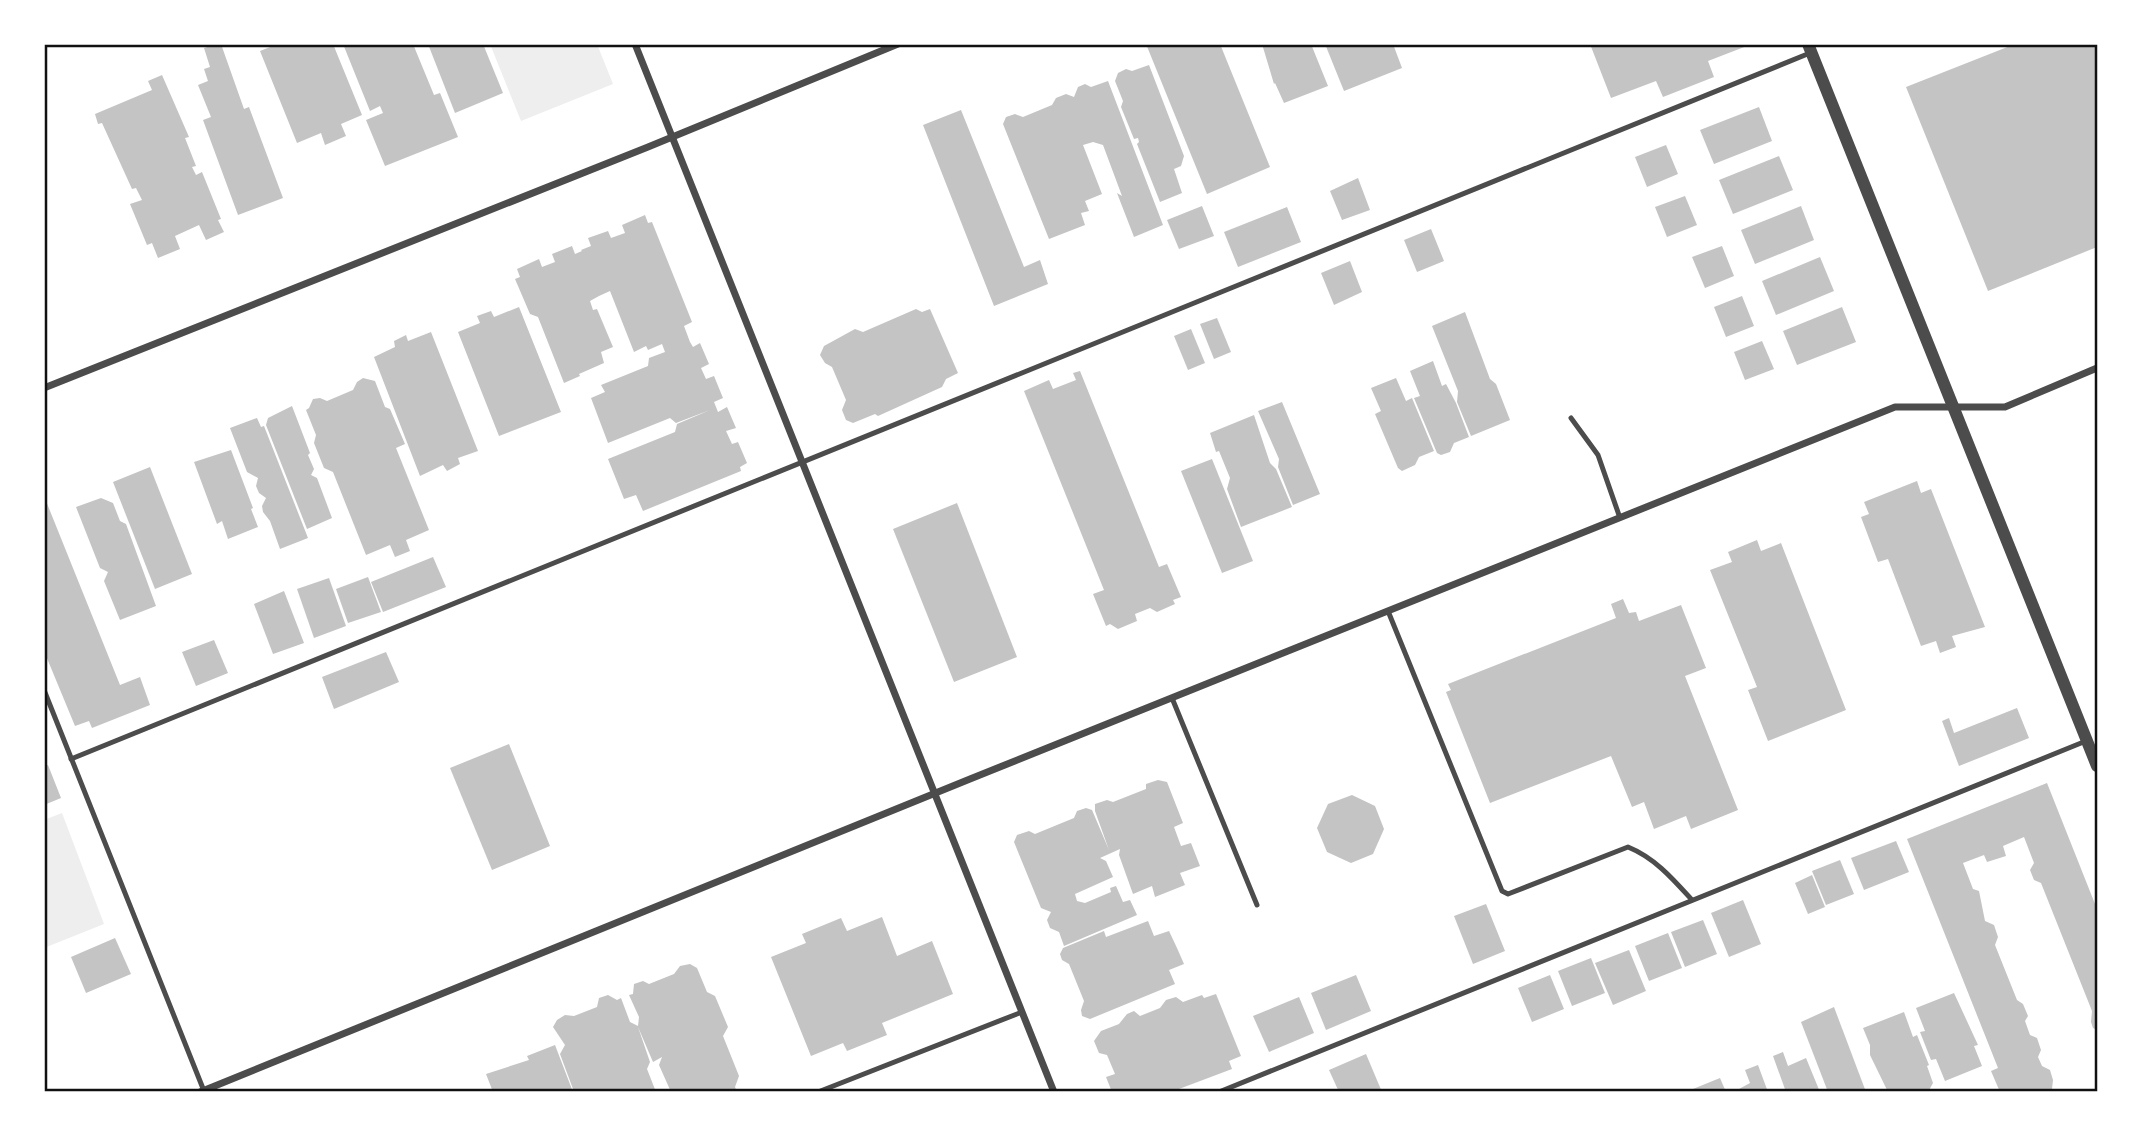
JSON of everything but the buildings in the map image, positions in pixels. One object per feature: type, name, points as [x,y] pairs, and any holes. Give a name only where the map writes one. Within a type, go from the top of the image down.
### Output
[{"type":"street","points":[[635,44],[1054,1092]]},
{"type":"street","points":[[44,388],[673,137],[898,44]]},
{"type":"street","points":[[1809,48],[2096,762]]},
{"type":"street","points":[[202,1091],[1895,407],[2005,407],[2097,369]]},
{"type":"lane","points":[[71,759],[1809,48]]},
{"type":"lane","points":[[1571,418],[1598,455],[1620,518]]},
{"type":"lane","points":[[1388,611],[1502,891],[1508,894],[1628,847],[1641,852],[1670,874],[1692,900]]},
{"type":"lane","points":[[44,690],[202,1091]]},
{"type":"lane","points":[[1172,698],[1257,905]]},
{"type":"lane","points":[[1220,1092],[2087,741]]},
{"type":"lane","points":[[818,1092],[1022,1012]]},
{"type":"shaded area","points":[[490,44],[597,44],[613,84],[521,121]]},
{"type":"shaded area","points":[[62,813],[104,924],[44,948],[44,820]]}]
